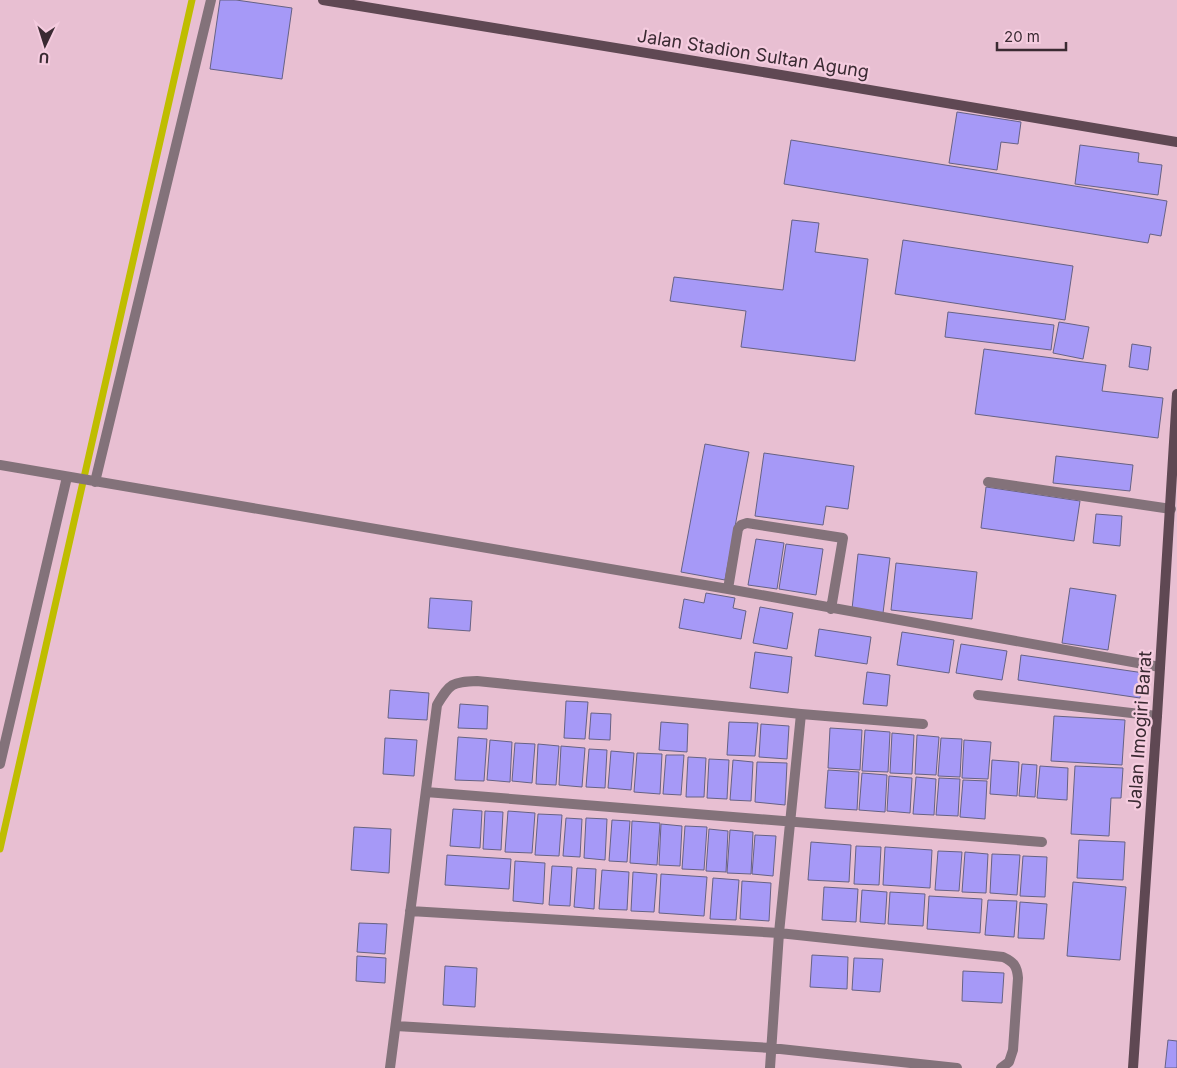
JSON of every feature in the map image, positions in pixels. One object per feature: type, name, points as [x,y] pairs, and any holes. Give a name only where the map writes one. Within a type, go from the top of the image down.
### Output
[{"type":"main road","name":"Jalan Stadion Sultan Agung","points":[[323,0],[1177,142]]},
{"type":"main road","name":"Jalan Imogiri Barat","points":[[1133,1068],[1171,510],[1177,394]]},
{"type":"street","points":[[91,481],[211,0]]},
{"type":"street","points":[[0,465],[728,589],[1160,667]]},
{"type":"street","points":[[0,764],[72,478]]},
{"type":"street","points":[[988,482],[1171,510]]},
{"type":"street","points":[[728,589],[738,529],[741,525],[747,523],[843,538],[831,609]]},
{"type":"street","points":[[390,1068],[437,705],[447,688],[460,682],[477,681],[801,714],[923,724]]},
{"type":"street","points":[[978,695],[1157,716]]},
{"type":"street","points":[[770,1068],[779,933],[801,714]]},
{"type":"street","points":[[426,792],[1042,842]]},
{"type":"street","points":[[410,910],[779,933],[1003,957],[1011,960],[1017,969],[1018,978],[1013,1050],[1009,1062],[1001,1068]]},
{"type":"street","points":[[396,1026],[771,1048],[957,1068]]},
{"type":"building","points":[[220,0],[236,0],[292,8],[282,79],[210,69]]},
{"type":"building","points":[[957,112],[1021,122],[1018,144],[1001,142],[997,170],[949,163]]},
{"type":"building","points":[[791,140],[1167,201],[1161,236],[1150,234],[1148,243],[784,184]]},
{"type":"building","points":[[1080,145],[1139,153],[1138,162],[1162,165],[1158,195],[1075,184]]},
{"type":"building","points":[[792,220],[819,223],[815,252],[868,259],[855,361],[741,347],[746,311],[670,301],[674,277],[783,290]]},
{"type":"building","points":[[903,240],[1073,266],[1065,320],[895,294]]},
{"type":"building","points":[[948,312],[1054,325],[1051,350],[945,337]]},
{"type":"building","points":[[1059,322],[1089,327],[1083,359],[1053,353]]},
{"type":"building","points":[[1132,344],[1151,347],[1148,370],[1129,367]]},
{"type":"building","points":[[984,349],[1106,365],[1102,391],[1163,398],[1158,438],[975,414]]},
{"type":"building","points":[[705,444],[749,452],[725,580],[681,572]]},
{"type":"building","points":[[764,453],[854,466],[848,509],[826,506],[823,525],[755,516]]},
{"type":"building","points":[[1056,456],[1133,465],[1130,491],[1053,483]]},
{"type":"building","points":[[986,487],[1080,501],[1074,541],[981,528]]},
{"type":"building","points":[[1096,514],[1122,516],[1120,546],[1093,543]]},
{"type":"building","points":[[756,539],[784,543],[777,589],[748,585]]},
{"type":"building","points":[[786,544],[823,549],[816,595],[779,589]]},
{"type":"building","points":[[858,554],[890,558],[883,613],[852,609]]},
{"type":"building","points":[[896,563],[977,572],[972,619],[891,610]]},
{"type":"building","points":[[1070,588],[1116,595],[1108,650],[1062,643]]},
{"type":"building","points":[[706,593],[735,598],[733,608],[746,611],[741,639],[679,628],[684,599],[704,603]]},
{"type":"building","points":[[430,598],[472,601],[470,631],[428,628]]},
{"type":"building","points":[[760,607],[793,613],[787,649],[753,643]]},
{"type":"building","points":[[819,629],[871,637],[867,664],[815,656]]},
{"type":"building","points":[[902,632],[954,640],[949,673],[897,665]]},
{"type":"building","points":[[961,644],[1007,651],[1002,680],[956,673]]},
{"type":"building","points":[[755,652],[792,657],[788,693],[750,688]]},
{"type":"building","points":[[1021,655],[1144,673],[1140,698],[1018,680]]},
{"type":"building","points":[[867,672],[890,675],[887,706],[863,704]]},
{"type":"building","points":[[390,690],[429,693],[427,720],[388,718]]},
{"type":"building","points":[[566,701],[588,702],[585,739],[564,738]]},
{"type":"building","points":[[460,704],[488,706],[487,729],[458,728]]},
{"type":"building","points":[[591,713],[611,714],[610,740],[589,739]]},
{"type":"building","points":[[1054,716],[1125,720],[1122,765],[1051,761]]},
{"type":"building","points":[[661,722],[688,724],[687,752],[659,750]]},
{"type":"building","points":[[729,722],[758,723],[755,756],[727,755]]},
{"type":"building","points":[[761,724],[789,726],[787,759],[759,757]]},
{"type":"building","points":[[830,728],[862,730],[860,770],[828,768]]},
{"type":"building","points":[[865,730],[890,732],[888,772],[862,771]]},
{"type":"building","points":[[892,733],[914,735],[912,774],[890,773]]},
{"type":"building","points":[[917,735],[939,737],[936,775],[915,774]]},
{"type":"building","points":[[458,737],[487,739],[484,781],[455,780]]},
{"type":"building","points":[[385,738],[417,740],[414,776],[383,774]]},
{"type":"building","points":[[941,738],[962,739],[960,777],[938,776]]},
{"type":"building","points":[[490,740],[512,742],[510,782],[487,780]]},
{"type":"building","points":[[964,740],[991,742],[988,779],[962,778]]},
{"type":"building","points":[[515,743],[535,744],[532,783],[512,781]]},
{"type":"building","points":[[538,744],[559,746],[556,785],[536,784]]},
{"type":"building","points":[[561,746],[585,748],[582,787],[559,785]]},
{"type":"building","points":[[589,749],[607,750],[605,788],[586,787]]},
{"type":"building","points":[[611,751],[634,753],[631,790],[608,788]]},
{"type":"building","points":[[637,753],[662,754],[660,794],[634,792]]},
{"type":"building","points":[[666,755],[684,755],[681,795],[663,794]]},
{"type":"building","points":[[688,757],[706,758],[704,797],[686,797]]},
{"type":"building","points":[[709,759],[729,760],[727,799],[707,798]]},
{"type":"building","points":[[733,760],[753,762],[751,801],[730,800]]},
{"type":"building","points":[[992,760],[1019,762],[1017,796],[990,794]]},
{"type":"building","points":[[757,762],[787,763],[785,805],[755,802]]},
{"type":"building","points":[[1022,764],[1037,765],[1035,797],[1019,796]]},
{"type":"building","points":[[1040,766],[1068,768],[1067,800],[1037,798]]},
{"type":"building","points":[[1075,766],[1123,768],[1121,798],[1111,798],[1109,836],[1071,834]]},
{"type":"building","points":[[828,770],[859,772],[857,810],[825,808]]},
{"type":"building","points":[[862,773],[887,775],[885,812],[859,810]]},
{"type":"building","points":[[889,776],[912,778],[910,813],[887,811]]},
{"type":"building","points":[[916,777],[936,779],[934,815],[913,814]]},
{"type":"building","points":[[939,778],[960,779],[958,816],[936,815]]},
{"type":"building","points":[[963,780],[987,781],[985,819],[960,817]]},
{"type":"building","points":[[453,809],[482,811],[480,848],[450,846]]},
{"type":"building","points":[[485,811],[503,812],[501,850],[483,849]]},
{"type":"building","points":[[508,811],[535,813],[532,853],[505,852]]},
{"type":"building","points":[[538,814],[562,815],[559,856],[535,855]]},
{"type":"building","points":[[566,818],[582,819],[580,857],[563,856]]},
{"type":"building","points":[[586,818],[607,819],[605,860],[584,858]]},
{"type":"building","points":[[612,820],[630,821],[627,862],[609,861]]},
{"type":"building","points":[[632,821],[660,823],[657,865],[630,863]]},
{"type":"building","points":[[661,824],[682,826],[680,866],[659,865]]},
{"type":"building","points":[[685,826],[707,827],[704,870],[682,869]]},
{"type":"building","points":[[354,827],[391,829],[389,873],[351,870]]},
{"type":"building","points":[[709,829],[728,831],[726,872],[706,871]]},
{"type":"building","points":[[730,830],[753,832],[751,874],[727,873]]},
{"type":"building","points":[[755,835],[776,836],[773,876],[752,874]]},
{"type":"building","points":[[1079,840],[1125,842],[1123,880],[1077,878]]},
{"type":"building","points":[[811,842],[851,845],[849,882],[808,880]]},
{"type":"building","points":[[856,846],[881,847],[879,885],[854,884]]},
{"type":"building","points":[[885,847],[932,850],[930,888],[883,885]]},
{"type":"building","points":[[938,851],[962,852],[959,891],[935,890]]},
{"type":"building","points":[[965,852],[988,854],[986,893],[962,892]]},
{"type":"building","points":[[992,854],[1020,855],[1017,895],[990,893]]},
{"type":"building","points":[[447,855],[511,859],[509,889],[445,885]]},
{"type":"building","points":[[1023,856],[1047,857],[1045,897],[1020,896]]},
{"type":"building","points":[[515,861],[545,863],[543,904],[513,901]]},
{"type":"building","points":[[552,866],[572,867],[570,906],[549,905]]},
{"type":"building","points":[[577,868],[596,869],[594,909],[574,907]]},
{"type":"building","points":[[602,870],[629,872],[627,910],[599,909]]},
{"type":"building","points":[[633,872],[657,874],[654,912],[631,911]]},
{"type":"building","points":[[661,874],[707,877],[704,916],[659,913]]},
{"type":"building","points":[[713,878],[739,880],[736,920],[710,919]]},
{"type":"building","points":[[742,881],[771,883],[769,921],[740,919]]},
{"type":"building","points":[[1073,882],[1126,887],[1120,960],[1067,956]]},
{"type":"building","points":[[824,887],[858,889],[856,922],[822,920]]},
{"type":"building","points":[[862,890],[887,892],[885,924],[860,922]]},
{"type":"building","points":[[890,892],[925,894],[923,926],[888,924]]},
{"type":"building","points":[[929,896],[982,899],[980,933],[927,929]]},
{"type":"building","points":[[988,900],[1017,901],[1014,937],[985,935]]},
{"type":"building","points":[[1020,902],[1047,904],[1044,939],[1018,938]]},
{"type":"building","points":[[359,923],[387,924],[385,954],[357,952]]},
{"type":"building","points":[[812,955],[848,957],[847,989],[810,987]]},
{"type":"building","points":[[357,956],[386,958],[385,983],[356,981]]},
{"type":"building","points":[[854,958],[883,959],[880,992],[852,990]]},
{"type":"building","points":[[445,966],[477,968],[475,1007],[443,1005]]},
{"type":"building","points":[[963,971],[1004,973],[1002,1003],[962,1001]]},
{"type":"building","points":[[1168,1040],[1177,1041],[1177,1068],[1165,1068]]},
{"type":"waterway","points":[[0,849],[192,0]]}]
